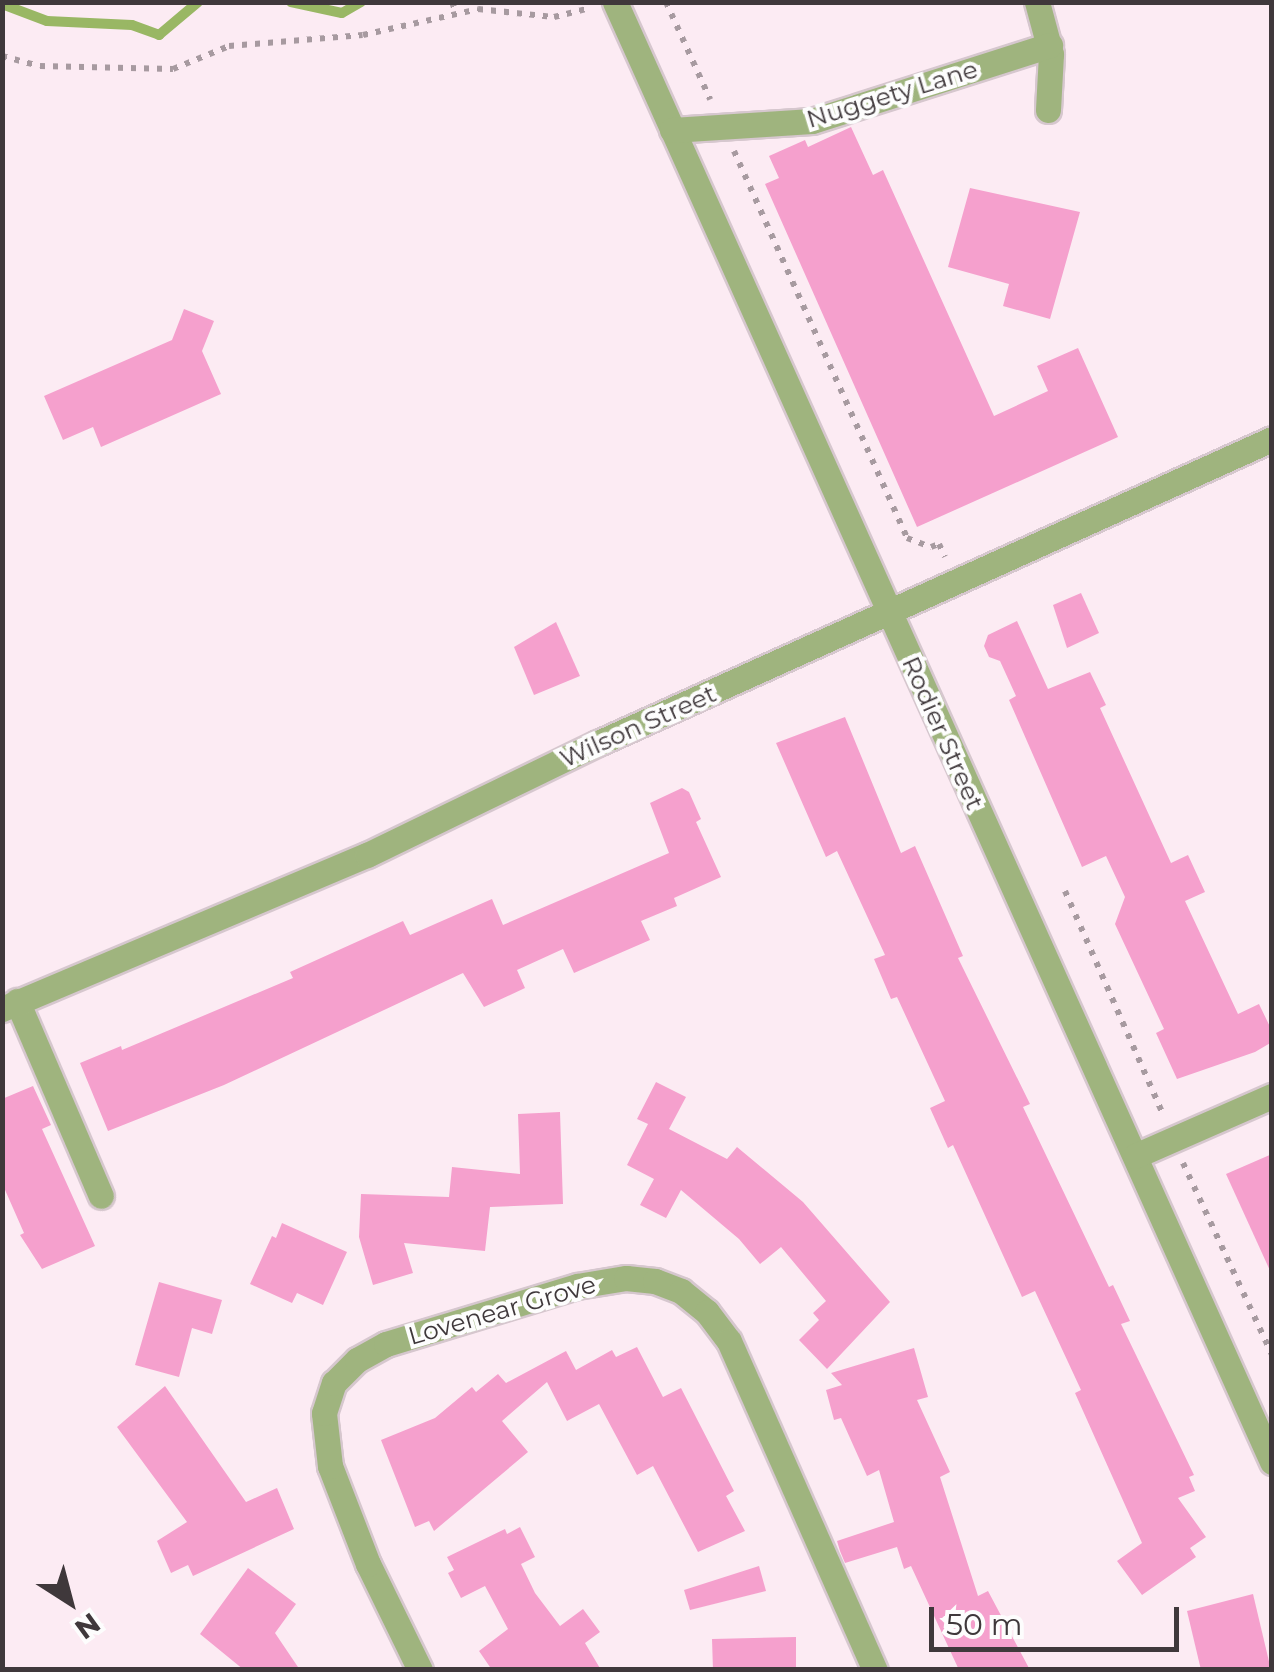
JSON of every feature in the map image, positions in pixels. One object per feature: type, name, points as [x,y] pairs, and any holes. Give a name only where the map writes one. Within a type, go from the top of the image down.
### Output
[{"type":"street","name":"Rodier Street","points":[[615,2],[1272,1462]]},
{"type":"street","points":[[1038,2],[1050,46],[1048,110]]},
{"type":"street","name":"Nuggety Lane","points":[[672,130],[812,122],[1050,46]]},
{"type":"street","name":"Wilson Street","points":[[10,1005],[366,855],[598,743],[1272,439]]},
{"type":"street","points":[[10,1005],[101,1196]]},
{"type":"street","points":[[1135,1156],[1272,1096]]},
{"type":"street","name":"Lovenear Grove","points":[[420,1670],[368,1564],[326,1454],[324,1413],[334,1383],[357,1360],[386,1344],[614,1278],[656,1281],[681,1290],[714,1319],[730,1340],[876,1670]]},
{"type":"path","points":[[452,2],[456,12]]},
{"type":"path","points":[[2,56],[40,66],[172,69],[229,46],[363,35],[456,12],[495,8],[554,17],[602,2]]},
{"type":"path","points":[[666,2],[906,538],[931,547],[938,544],[956,581]]},
{"type":"path","points":[[1065,892],[1172,1140],[1272,1355]]},
{"type":"building","points":[[851,127],[873,175],[883,170],[994,416],[1048,391],[1037,366],[1078,348],[1118,437],[917,527],[765,184],[779,178],[769,156],[805,140],[808,147]]},
{"type":"building","points":[[970,188],[1080,212],[1050,319],[1003,306],[1009,284],[948,267]]},
{"type":"building","points":[[184,309],[214,321],[202,351],[221,394],[101,447],[93,427],[63,440],[44,396],[172,340]]},
{"type":"building","points":[[1081,593],[1099,633],[1067,648],[1053,605]]},
{"type":"building","points":[[1017,621],[1048,689],[1090,672],[1106,705],[1100,708],[1171,863],[1188,855],[1205,892],[1185,901],[1238,1014],[1259,1004],[1272,1031],[1272,1042],[1255,1052],[1177,1079],[1156,1033],[1164,1029],[1115,924],[1125,897],[1106,856],[1082,867],[1009,700],[1016,696],[1000,661],[989,657],[984,646],[988,635]]},
{"type":"building","points":[[556,622],[580,676],[534,695],[514,647]]},
{"type":"building","points":[[845,717],[901,853],[915,846],[963,956],[958,958],[1030,1104],[1023,1107],[1109,1287],[1113,1285],[1130,1321],[1121,1324],[1194,1475],[1189,1477],[1195,1491],[1178,1498],[1206,1537],[1190,1548],[1196,1557],[1142,1595],[1117,1561],[1142,1543],[1075,1393],[1081,1390],[1035,1291],[1022,1297],[953,1145],[948,1148],[930,1108],[945,1101],[897,997],[891,999],[874,959],[885,955],[837,851],[826,857],[776,743]]},
{"type":"building","points":[[682,788],[689,792],[701,819],[696,822],[721,877],[674,898],[677,906],[641,921],[650,940],[574,973],[563,949],[517,970],[525,988],[484,1007],[463,973],[224,1085],[108,1131],[80,1063],[121,1046],[122,1050],[293,978],[290,972],[403,921],[410,935],[492,899],[503,925],[669,853],[650,803]]},
{"type":"building","points":[[656,1082],[686,1097],[669,1129],[727,1159],[737,1147],[803,1202],[890,1302],[827,1369],[799,1340],[819,1320],[813,1313],[826,1301],[781,1247],[760,1264],[739,1239],[681,1190],[666,1218],[640,1205],[654,1179],[627,1165],[648,1124],[637,1119]]},
{"type":"building","points":[[33,1086],[51,1125],[42,1129],[95,1246],[42,1269],[20,1235],[24,1233],[2,1183],[2,1099]]},
{"type":"building","points":[[560,1112],[563,1204],[490,1207],[485,1251],[404,1243],[413,1273],[373,1285],[359,1237],[361,1194],[449,1197],[452,1167],[520,1174],[518,1114]]},
{"type":"building","points":[[1272,1154],[1272,1275],[1226,1174]]},
{"type":"building","points":[[282,1223],[347,1252],[323,1305],[297,1293],[292,1303],[250,1284]]},
{"type":"building","points":[[159,1282],[222,1300],[212,1334],[192,1328],[179,1377],[135,1365]]},
{"type":"building","points":[[637,1347],[663,1397],[681,1388],[734,1491],[726,1496],[745,1531],[698,1552],[653,1466],[637,1475],[599,1404],[567,1421],[547,1382],[502,1421],[528,1452],[434,1531],[429,1521],[415,1527],[381,1440],[435,1418],[472,1387],[476,1392],[498,1374],[506,1383],[566,1351],[576,1370],[612,1350],[616,1357]]},
{"type":"building","points":[[914,1348],[928,1397],[917,1400],[950,1472],[940,1477],[978,1596],[988,1591],[1030,1670],[959,1670],[911,1566],[904,1569],[897,1547],[845,1563],[840,1551],[837,1541],[894,1522],[879,1470],[867,1476],[841,1418],[834,1420],[826,1390],[842,1385],[831,1373]]},
{"type":"building","points":[[165,1386],[246,1502],[277,1488],[294,1529],[193,1576],[188,1565],[171,1573],[157,1541],[187,1522],[117,1427]]},
{"type":"building","points":[[520,1527],[535,1557],[521,1564],[535,1593],[560,1626],[583,1609],[600,1632],[585,1643],[601,1670],[492,1670],[479,1651],[508,1629],[485,1586],[461,1598],[448,1573],[454,1570],[447,1557],[505,1529],[507,1534]]},
{"type":"building","points":[[759,1566],[766,1591],[690,1610],[684,1590]]},
{"type":"building","points":[[248,1568],[296,1604],[275,1633],[300,1670],[244,1670],[200,1634]]},
{"type":"building","points":[[1253,1594],[1271,1670],[1201,1670],[1187,1611]]},
{"type":"building","points":[[796,1637],[796,1670],[713,1670],[712,1639]]},
{"type":"waterway","points":[[2,4],[47,21],[132,25],[159,35],[198,2]]},
{"type":"waterway","points":[[291,2],[342,13],[361,2]]}]
